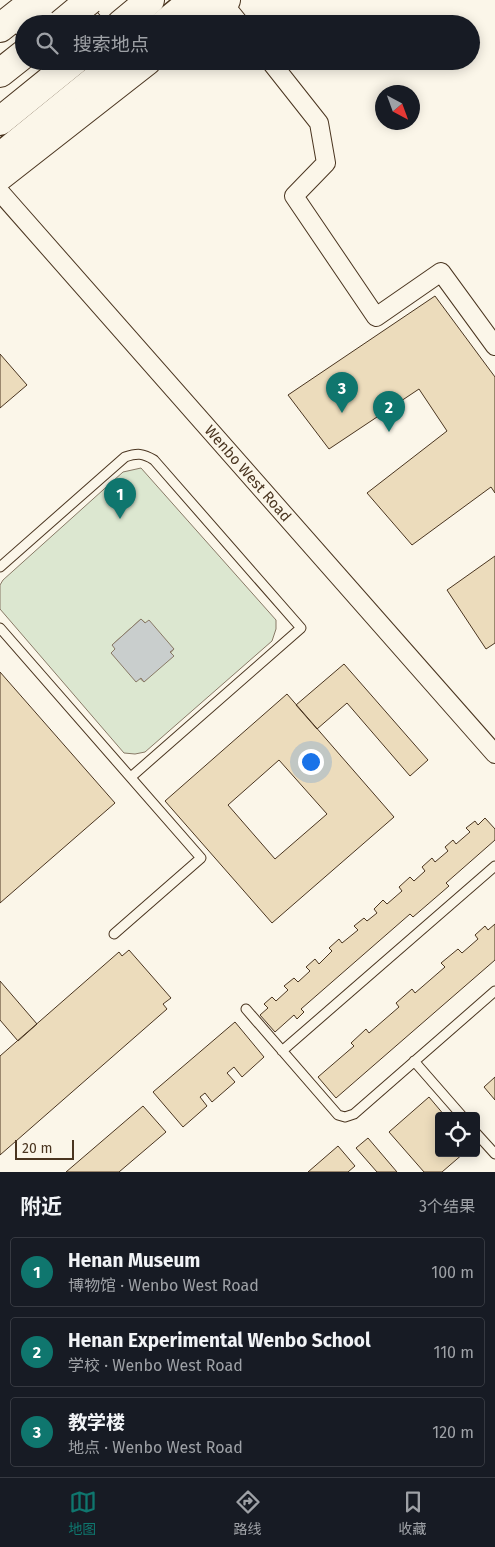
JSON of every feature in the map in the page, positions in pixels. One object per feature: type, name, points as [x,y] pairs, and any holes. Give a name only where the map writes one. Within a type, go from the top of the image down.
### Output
[{"type":"highway","points":[[16,15],[35,0]]},
{"type":"highway","points":[[72,15],[90,0]]},
{"type":"highway","points":[[132,15],[150,0]]},
{"type":"highway","points":[[206,15],[224,1]]},
{"type":"highway","points":[[0,28],[15,16]]},
{"type":"highway","points":[[0,73],[15,61]]},
{"type":"highway","points":[[0,121],[63,70]]},
{"type":"highway","points":[[0,176],[135,70]]},
{"type":"street","points":[[35,15],[54,0]]},
{"type":"street","points":[[74,0],[87,15]]},
{"type":"street","points":[[173,15],[192,0]]},
{"type":"street","points":[[224,1],[234,15]]},
{"type":"street","points":[[0,43],[15,31]]},
{"type":"street","points":[[0,155],[105,70]]},
{"type":"street","points":[[277,70],[319,123],[326,163],[294,196],[376,317],[440,272],[495,346]]},
{"type":"street","name":"Wenbo West Road","points":[[0,192],[495,754]]},
{"type":"lane","points":[[0,567],[125,457],[144,454],[154,460],[301,628],[131,777]]},
{"type":"lane","points":[[0,628],[201,858],[114,934]]},
{"type":"lane","points":[[282,1051],[495,866]]},
{"type":"lane","points":[[246,1009],[338,1115],[345,1117],[354,1114],[495,991]]},
{"type":"lane","points":[[414,1061],[459,1112]]},
{"type":"lane","points":[[480,1137],[495,1154]]},
{"type":"green space","points":[[141,468],[276,620],[276,629],[272,641],[145,752],[135,754],[124,753],[0,609],[0,585],[3,580],[123,472]],"holes":[[[141,619],[174,649],[144,682],[111,653],[116,649],[112,645]]]},
{"type":"shaded area","points":[[141,619],[145,623],[149,620],[174,649],[170,652],[174,656],[144,682],[141,678],[136,682],[111,653],[115,649],[112,645]]},
{"type":"building","points":[[435,296],[495,377],[495,493],[491,487],[412,545],[367,493],[447,431],[419,389],[329,449],[288,395]]},
{"type":"building","points":[[0,354],[27,385],[0,408]]},
{"type":"building","points":[[495,556],[495,643],[486,649],[447,590]]},
{"type":"building","points":[[344,664],[428,760],[410,776],[347,703],[317,729],[296,705]]},
{"type":"building","points":[[0,672],[115,803],[0,903]]},
{"type":"building","points":[[287,694],[394,817],[272,923],[165,801]],"holes":[[[279,760],[327,814],[275,859],[228,805]]]},
{"type":"building","points":[[485,818],[495,829],[495,840],[446,883],[449,886],[413,917],[410,914],[301,1009],[304,1012],[297,1019],[294,1015],[275,1032],[260,1015],[268,1008],[264,1004],[272,997],[276,1001],[288,990],[284,986],[294,978],[298,982],[310,971],[306,967],[315,959],[319,964],[332,951],[329,948],[339,939],[342,943],[358,930],[354,926],[364,918],[367,921],[377,913],[374,909],[383,900],[387,904],[402,891],[399,887],[410,877],[414,881],[425,871],[422,867],[432,858],[435,862],[448,851],[445,847],[453,840],[456,844],[470,832],[466,828],[475,821],[478,825]]},
{"type":"building","points":[[495,924],[495,960],[336,1098],[318,1077],[354,1046],[351,1043],[366,1029],[369,1033],[399,1007],[396,1003],[412,989],[415,993],[445,967],[441,963],[458,949],[462,953],[478,939],[475,935],[485,926],[488,930]]},
{"type":"building","points":[[129,950],[171,998],[163,1004],[167,1009],[0,1155],[0,1056],[119,952],[122,956]]},
{"type":"building","points":[[0,981],[37,1024],[18,1041],[0,1020]]},
{"type":"building","points":[[235,1022],[264,1057],[242,1077],[234,1067],[227,1073],[235,1082],[212,1102],[205,1093],[200,1097],[207,1106],[183,1127],[153,1092]]},
{"type":"building","points":[[495,1077],[495,1100],[484,1087]]},
{"type":"building","points":[[429,1097],[442,1112],[435,1112],[435,1157],[459,1157],[442,1172],[424,1172],[389,1132]]},
{"type":"building","points":[[143,1106],[166,1132],[119,1172],[66,1172]]},
{"type":"building","points":[[368,1138],[397,1172],[377,1172],[356,1148]]},
{"type":"building","points":[[338,1146],[355,1166],[348,1172],[308,1172]]},
{"type":"place","name":"教学楼","points":[[342,413]]},
{"type":"place","name":"Henan Experimental Wenbo School","points":[[389,432]]},
{"type":"place","name":"Henan Museum","points":[[120,519]]}]
